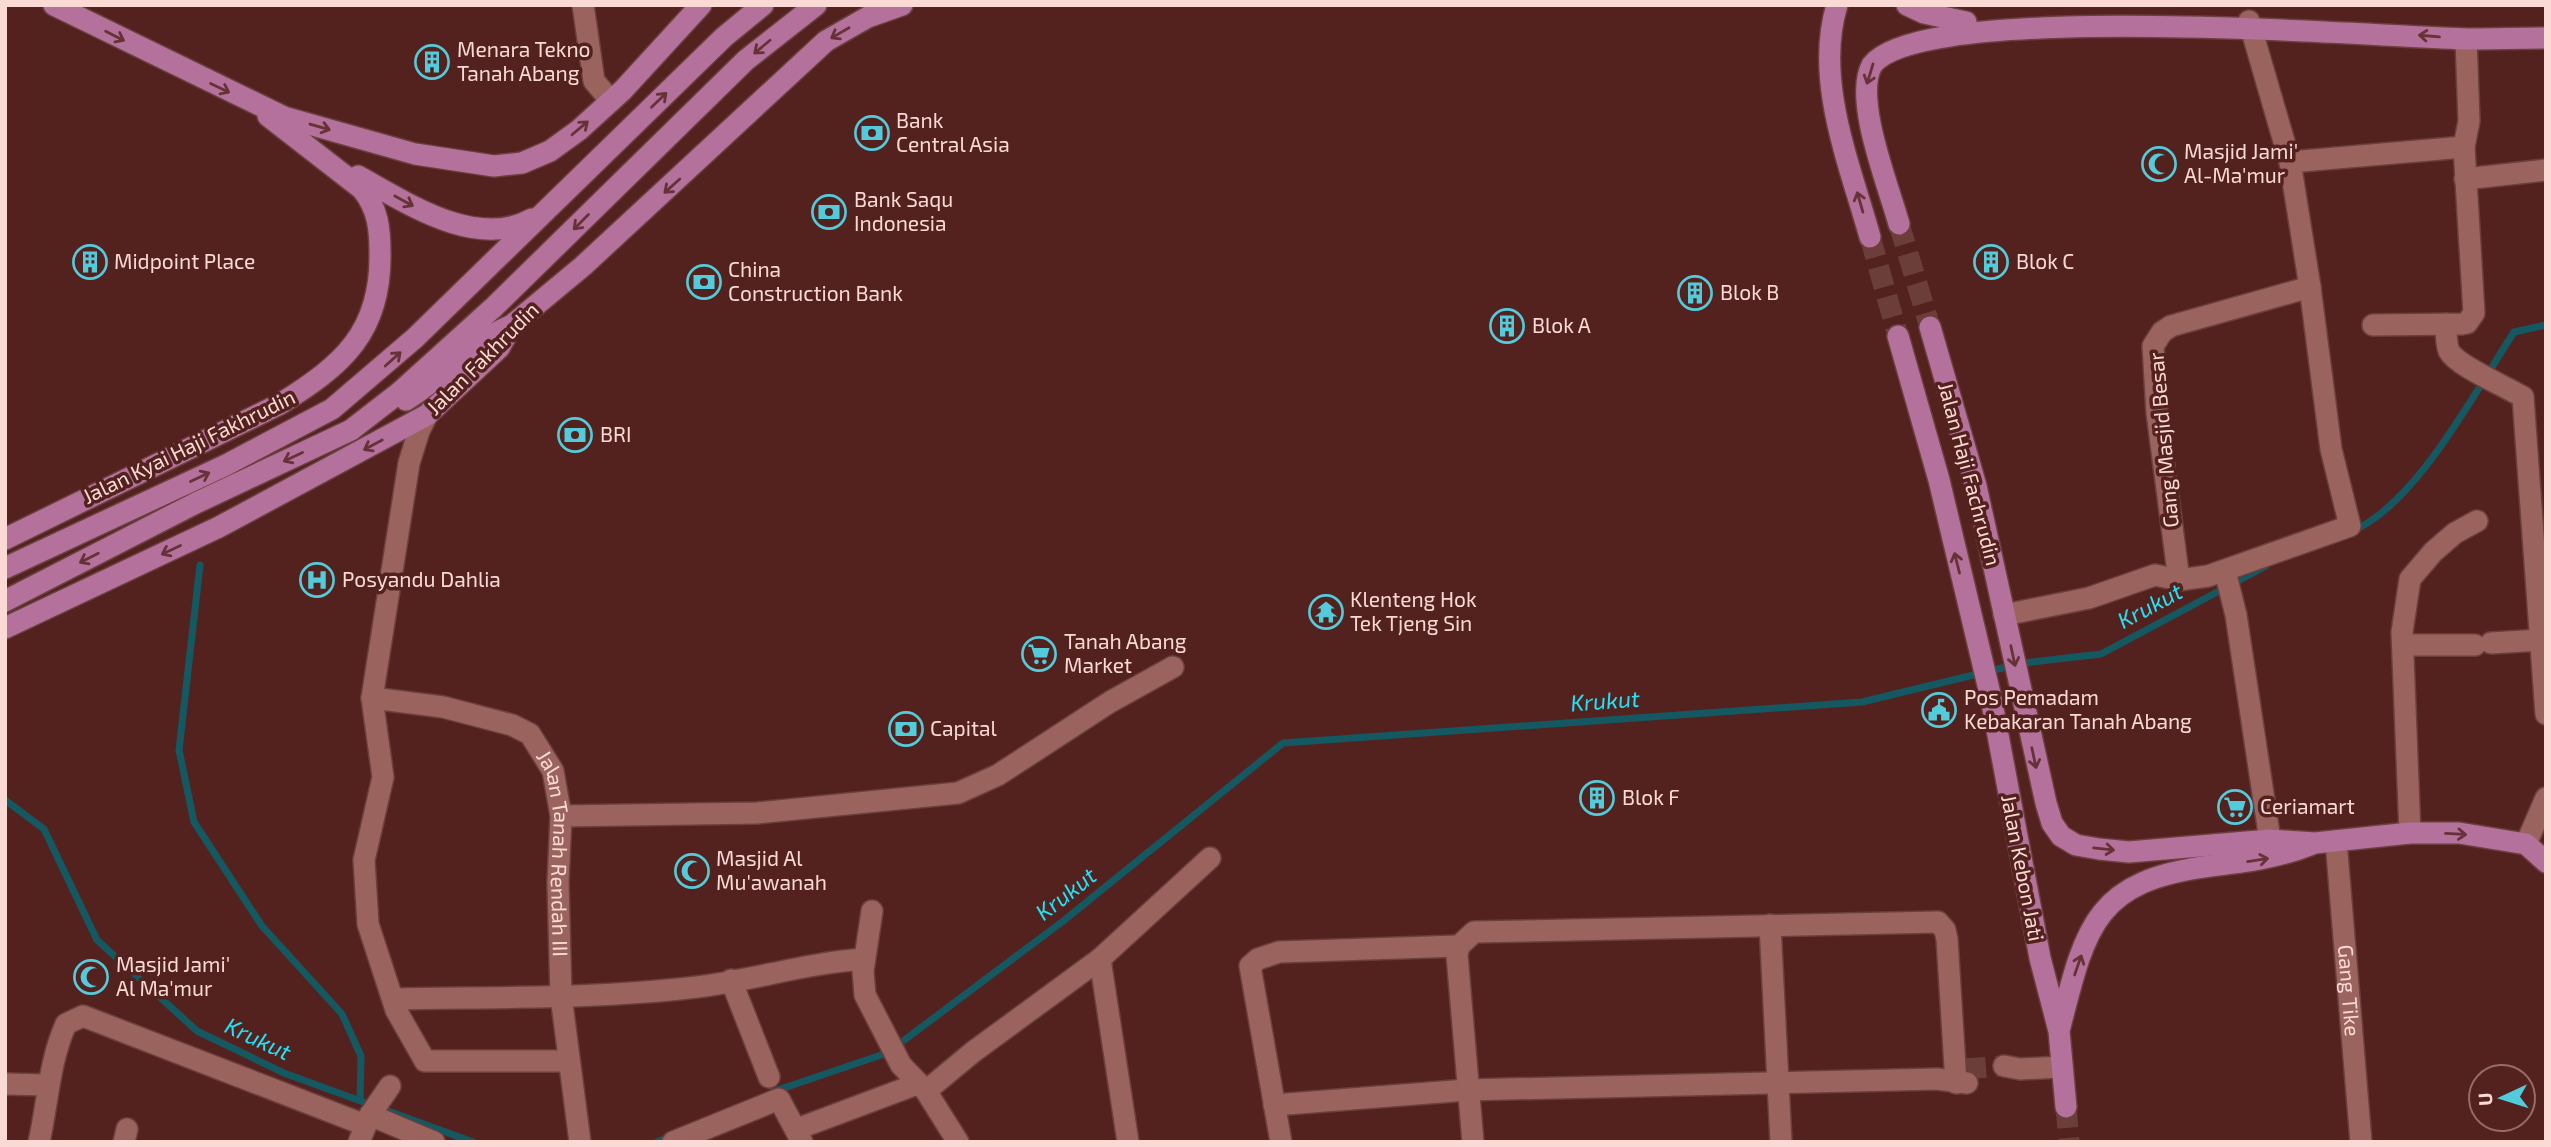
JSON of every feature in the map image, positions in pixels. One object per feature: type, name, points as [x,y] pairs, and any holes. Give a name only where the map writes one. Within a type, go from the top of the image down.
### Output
[{"type":"main road","name":"Jalan Kyai Haji Fakhrudin","points":[[54,5],[284,117],[415,155],[494,166],[522,163],[550,151],[611,101]]},
{"type":"main road","points":[[611,101],[701,5]]},
{"type":"main road","points":[[5,568],[237,459],[332,409],[415,338],[724,37],[762,5]]},
{"type":"main road","name":"Jalan Fakhrudin","points":[[9,600],[196,503],[351,430],[400,392],[494,307],[746,60],[816,5]]},
{"type":"main road","name":"Jalan Fakhrudin","points":[[5,628],[197,538],[427,415],[499,348],[512,325],[583,267],[826,41],[868,17],[902,5]]},
{"type":"main road","points":[[1906,5],[1968,23],[2105,19],[2249,21],[2466,38],[2546,38]]},
{"type":"main road","points":[[1833,9],[1830,62],[1833,96],[1870,237]]},
{"type":"main road","points":[[1899,224],[1867,106],[1867,81],[1871,67],[1880,54],[1893,44],[1968,23]]},
{"type":"main road","name":"Jalan Kyai Haji Fakhrudin","points":[[5,539],[280,404],[310,386],[358,342],[372,316],[379,289],[378,218],[372,202],[362,188],[256,105]]},
{"type":"main road","points":[[322,157],[415,207],[466,227],[517,228],[540,215]]},
{"type":"main road","points":[[351,430],[425,388],[494,332],[512,325]]},
{"type":"main road","name":"Jalan Haji Fachrudin","points":[[1930,327],[1976,486],[2005,618]]},
{"type":"main road","name":"Jalan Haji Fachrudin","points":[[1898,336],[1939,480],[1973,629]]},
{"type":"main road","name":"Jalan Kebon Jati","points":[[2005,618],[2052,824],[2061,835],[2076,845],[2129,852],[2270,840]]},
{"type":"main road","name":"Jalan Kebon Jati","points":[[1973,629],[1991,698],[2040,958],[2059,1031],[2066,1107]]},
{"type":"main road","points":[[2270,840],[2325,842],[2410,833],[2459,833],[2526,844],[2546,862]]},
{"type":"main road","points":[[2059,1031],[2087,938],[2099,916],[2118,896],[2145,880],[2174,871],[2263,859],[2325,842]]},
{"type":"street","points":[[583,5],[594,80],[611,101]]},
{"type":"street","points":[[2005,618],[2089,598],[2155,575],[2179,580],[2227,581],[2350,527],[2331,449],[2310,287],[2290,162],[2249,21]]},
{"type":"street","points":[[2373,325],[2467,323],[2473,313],[2463,147],[2469,121],[2466,38]]},
{"type":"street","points":[[2290,162],[2463,147]]},
{"type":"street","points":[[2465,179],[2546,170]]},
{"type":"street","name":"Gang Masjid Besar","points":[[2179,580],[2157,413],[2153,346],[2156,338],[2171,326],[2310,287]]},
{"type":"street","points":[[2446,324],[2448,350],[2462,366],[2479,371],[2523,397],[2546,714]]},
{"type":"street","points":[[427,415],[419,431],[410,463],[372,698],[383,777],[364,860],[368,924],[396,1010],[425,1061],[567,1060]]},
{"type":"street","points":[[2410,833],[2403,645],[2410,579],[2433,552],[2455,533],[2477,521]]},
{"type":"street","points":[[2227,581],[2236,615],[2270,840]]},
{"type":"street","points":[[2403,645],[2541,640]]},
{"type":"street","points":[[561,816],[746,814],[958,793],[998,775],[1110,702],[1173,667]]},
{"type":"street","name":"Jalan Tanah Rendah III","points":[[372,698],[443,707],[512,725],[530,734],[553,771],[561,816],[558,882],[561,996],[567,1060],[580,1142]]},
{"type":"street","points":[[2526,844],[2546,798]]},
{"type":"street","name":"Gang Tike","points":[[2325,842],[2361,1142]]},
{"type":"street","points":[[673,1142],[779,1098],[799,1135],[921,1087],[1100,959],[1210,858]]},
{"type":"street","points":[[872,911],[864,959],[865,995],[901,1065],[921,1087],[958,1142]]},
{"type":"street","points":[[1274,1105],[1467,1090],[1956,1077],[1947,939],[1941,923],[1474,932],[1459,946],[1457,955],[1467,1090],[1473,1142]]},
{"type":"street","points":[[1770,925],[1781,1142]]},
{"type":"street","points":[[1281,1142],[1250,966],[1258,958],[1279,952],[1459,946]]},
{"type":"street","points":[[394,999],[561,996],[698,987],[789,971],[819,962],[864,959]]},
{"type":"street","points":[[1100,959],[1128,1142]]},
{"type":"street","points":[[731,980],[769,1077]]},
{"type":"street","points":[[39,1142],[48,1085],[66,1024],[83,1017],[373,1113],[434,1142]]},
{"type":"street","points":[[2010,1071],[2062,1067]]},
{"type":"street","points":[[5,1084],[48,1085]]},
{"type":"waterway","name":"Krukut","points":[[2352,531],[2376,517],[2399,497],[2421,472],[2463,414],[2514,332],[2546,325]]},
{"type":"waterway","points":[[200,565],[179,750],[194,822],[262,926],[342,1014],[361,1056],[360,1100]]},
{"type":"waterway","name":"Krukut","points":[[772,1092],[887,1053],[1062,922],[1283,743],[1862,702],[2023,663],[2101,654],[2266,566]]},
{"type":"waterway","name":"Krukut","points":[[5,800],[44,829],[97,940],[197,1031],[284,1073],[473,1142]]},
{"type":"waterway","name":"Krukut","points":[[657,1142],[671,1136]]},
{"type":"tunnel","points":[[1899,224],[1930,327]]},
{"type":"tunnel","points":[[1870,237],[1898,336]]},
{"type":"tunnel","points":[[1965,1069],[2004,1066]]},
{"type":"tunnel","points":[[2066,1107],[2069,1142]]},
{"type":"place","name":"Menara Tekno Tanah Abang","points":[[432,62]]},
{"type":"place","name":"Bank Central Asia","points":[[872,133]]},
{"type":"place","name":"Masjid Jami' Al-Ma'mur","points":[[2159,164]]},
{"type":"place","name":"Bank Saqu Indonesia","points":[[829,212]]},
{"type":"place","name":"Midpoint Place","points":[[90,262]]},
{"type":"place","name":"Blok C","points":[[1991,262]]},
{"type":"place","name":"China Construction Bank","points":[[704,282]]},
{"type":"place","name":"Blok B","points":[[1695,293]]},
{"type":"place","name":"Blok A","points":[[1507,326]]},
{"type":"place","name":"BRI","points":[[575,435]]},
{"type":"place","name":"Posyandu Dahlia","points":[[317,580]]},
{"type":"place","name":"Klenteng Hok Tek Tjeng Sin","points":[[1326,612]]},
{"type":"place","name":"Tanah Abang Market","points":[[1039,654]]},
{"type":"place","name":"Pos Pemadam Kebakaran Tanah Abang","points":[[1939,710]]},
{"type":"place","name":"Capital","points":[[906,729]]},
{"type":"place","name":"Blok F","points":[[1597,798]]},
{"type":"place","name":"Ceriamart","points":[[2235,807]]},
{"type":"place","name":"Masjid Al Mu'awanah","points":[[692,871]]},
{"type":"place","name":"Masjid Jami' Al Ma'mur","points":[[91,977]]}]
